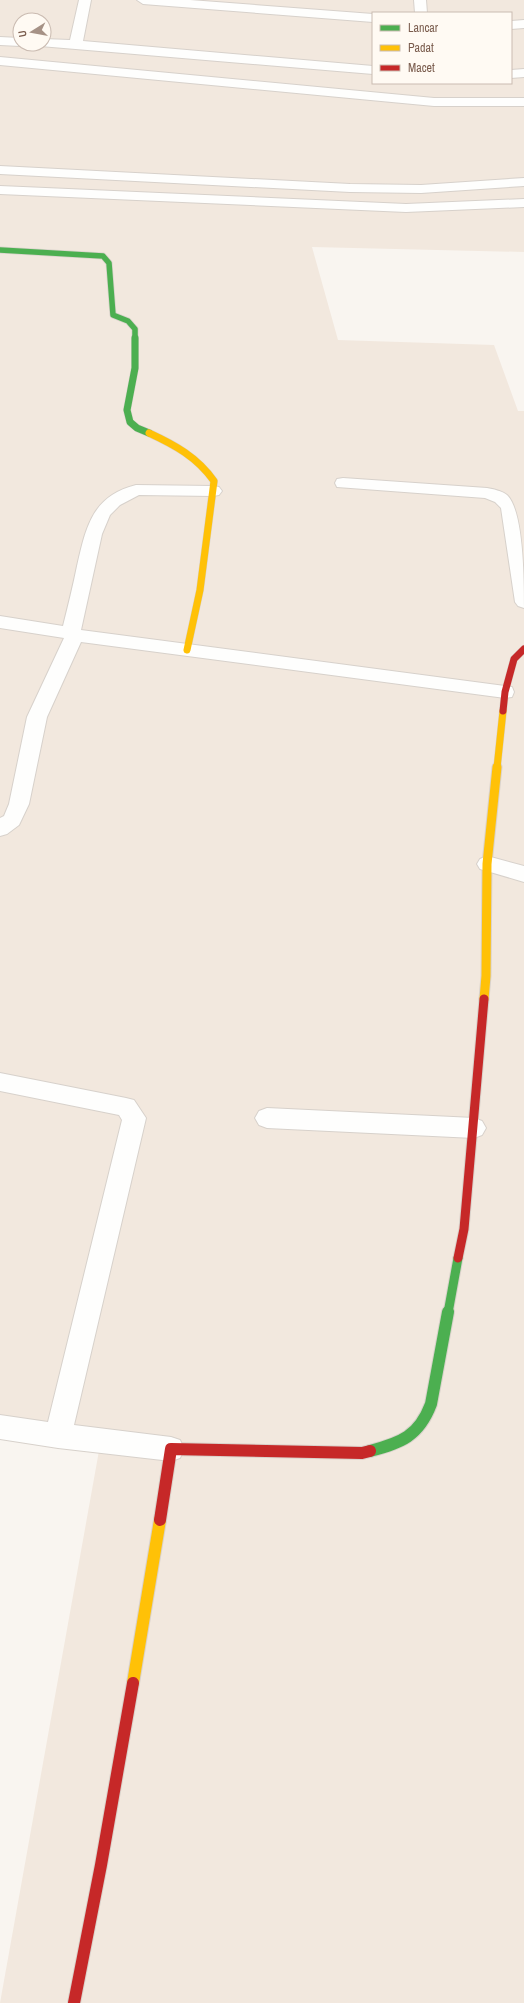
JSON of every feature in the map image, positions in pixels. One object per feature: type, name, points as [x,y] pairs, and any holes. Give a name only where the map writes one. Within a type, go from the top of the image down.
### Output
[{"type":"street","points":[[76,44],[85,0]]},
{"type":"street","points":[[143,0],[200,2],[306,14],[372,18]]},
{"type":"street","points":[[306,0],[306,14]]},
{"type":"street","points":[[420,0],[421,12]]},
{"type":"street","points":[[512,25],[524,24]]},
{"type":"street","points":[[0,41],[12,42]]},
{"type":"street","points":[[52,43],[76,44],[372,70]]},
{"type":"street","points":[[0,61],[434,102],[485,104],[524,102]]},
{"type":"street","points":[[512,74],[524,74]]},
{"type":"street","points":[[0,170],[350,188],[421,189],[522,185]]},
{"type":"street","points":[[0,190],[406,208],[524,203]]},
{"type":"street","points":[[0,250],[103,256],[106,259],[109,263],[113,315],[129,320],[133,324],[134,328],[134,368],[127,410],[130,422],[137,428],[183,449],[206,469],[214,482],[200,590],[187,650]]},
{"type":"street","points":[[343,483],[487,493],[501,498],[509,507],[524,602]]},
{"type":"street","points":[[0,829],[12,820],[20,804],[37,717],[73,634],[93,534],[99,518],[114,501],[136,490],[213,491]]},
{"type":"street","points":[[0,622],[187,650],[505,692]]},
{"type":"street","points":[[0,1427],[58,1436],[171,1449],[362,1453],[389,1446],[403,1440],[410,1436],[424,1423],[431,1404],[464,1230],[486,976],[487,864],[505,692],[514,659],[524,649]]},
{"type":"street","points":[[487,864],[524,874]]},
{"type":"street","points":[[0,1082],[126,1107],[134,1118],[58,1436]]},
{"type":"street","points":[[267,1118],[474,1128]]},
{"type":"street","points":[[74,2003],[137,1666],[171,1449]]},
{"type":"shaded area","points":[[0,0],[524,0],[524,252],[312,247],[338,340],[494,345],[518,411],[524,411],[524,2003],[0,2003],[102,1434],[0,1419]]},
{"type":"traffic: fast","points":[[0,250],[103,256],[109,263],[113,315],[128,321],[135,329],[135,368],[127,410],[130,422],[137,428],[149,433]]},
{"type":"traffic: fast","points":[[370,1451],[391,1445],[408,1436],[422,1424],[427,1415],[431,1404],[458,1258]]},
{"type":"traffic: slow","points":[[149,433],[193,457],[214,481],[200,590],[187,650]]},
{"type":"traffic: slow","points":[[484,999],[486,976],[487,864],[503,711]]},
{"type":"traffic: slow","points":[[133,1683],[160,1520]]},
{"type":"traffic: jam","points":[[503,711],[505,692],[514,659],[524,649]]},
{"type":"traffic: jam","points":[[458,1258],[464,1229],[484,999]]},
{"type":"traffic: jam","points":[[160,1520],[171,1449],[362,1453],[370,1451]]},
{"type":"traffic: jam","points":[[74,2003],[101,1865],[133,1683]]}]
